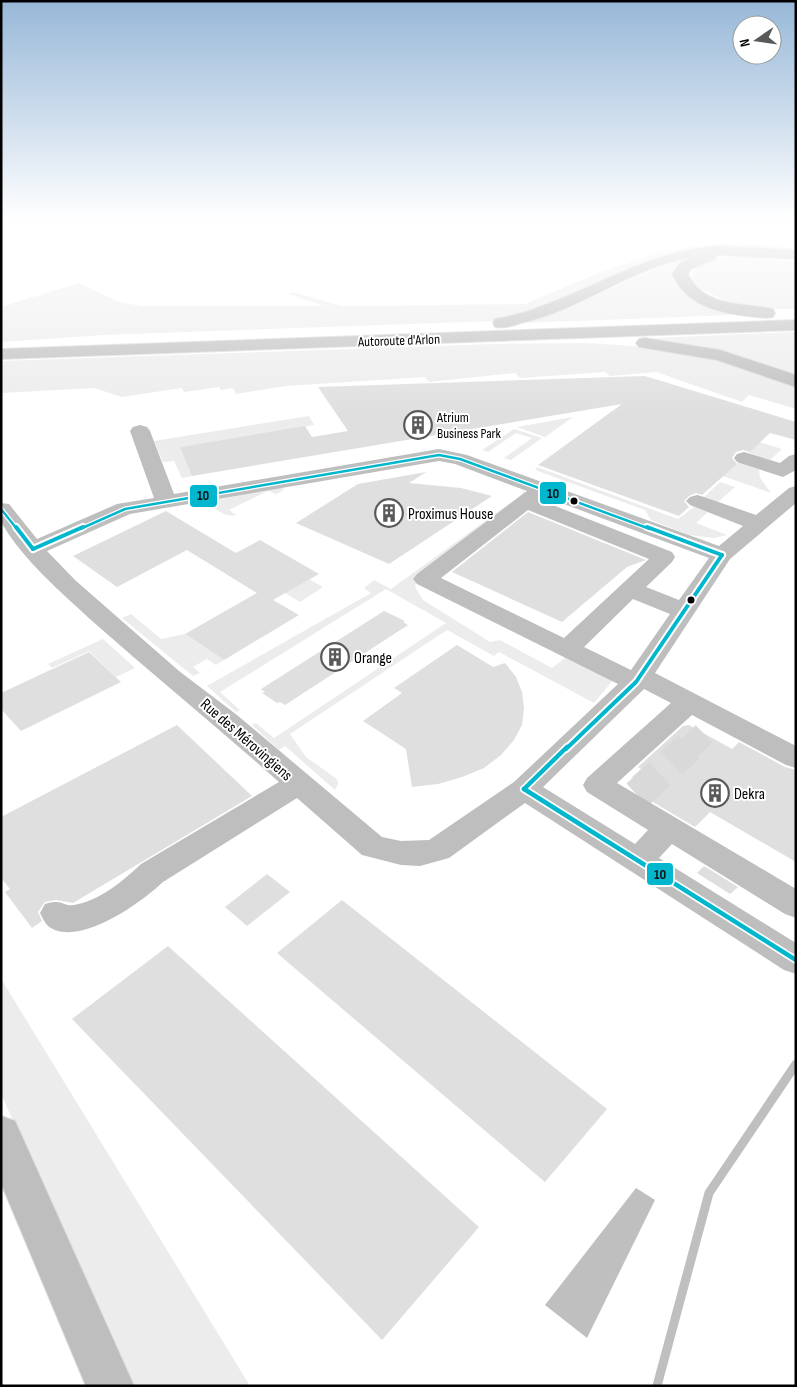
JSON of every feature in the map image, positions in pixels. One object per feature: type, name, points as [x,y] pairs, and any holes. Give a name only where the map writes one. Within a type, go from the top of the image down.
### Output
[{"type":"main road","points":[[450,330],[535,316],[604,286]]},
{"type":"main road","points":[[685,286],[688,290],[720,305],[755,312],[796,316]]},
{"type":"main road","name":"Autoroute d'Arlon","points":[[1,347],[796,316]]},
{"type":"main road","name":"Autoroute d'Arlon","points":[[1,354],[400,341],[796,325]]},
{"type":"main road","points":[[400,341],[591,340],[651,344],[720,355],[796,381]]},
{"type":"main road","points":[[1,1135],[110,1386]]},
{"type":"street","points":[[33,549],[125,509],[429,455],[451,456],[664,558],[567,649]]},
{"type":"street","points":[[744,458],[791,467]]},
{"type":"street","points":[[791,467],[777,476],[777,482],[791,496]]},
{"type":"street","points":[[534,496],[722,555]]},
{"type":"street","points":[[534,496],[425,579],[567,649],[689,702],[712,726],[796,758]]},
{"type":"street","name":"Rue des Mérovingiens","points":[[1,509],[33,549],[67,585],[170,677],[196,695],[373,847],[400,853],[420,854],[438,850],[524,789],[638,679],[722,555],[791,496]]},
{"type":"street","points":[[697,501],[758,524]]},
{"type":"street","points":[[630,589],[685,611]]},
{"type":"street","points":[[689,702],[596,785],[633,800],[669,828],[796,905]]},
{"type":"street","points":[[56,913],[62,919],[85,917],[142,884],[148,868],[234,816],[299,783]]},
{"type":"street","points":[[524,789],[796,960]]},
{"type":"street","points":[[638,860],[669,828]]},
{"type":"lane","points":[[140,431],[166,501]]},
{"type":"shaded area","points":[[70,286],[85,286],[119,302],[142,306],[324,306],[288,294],[293,292],[342,306],[525,304],[568,286],[597,286],[543,309],[495,321],[103,335],[1,342],[1,307]]},
{"type":"shaded area","points":[[615,286],[677,286],[681,291],[698,302],[738,312],[732,315],[522,323]]},
{"type":"shaded area","points":[[697,286],[796,286],[796,309],[743,305],[719,298]]},
{"type":"shaded area","points":[[796,332],[796,377],[653,341],[652,338]]},
{"type":"shaded area","points":[[587,343],[664,348],[743,366],[796,385],[796,409],[749,395],[742,402],[656,372],[610,376],[605,372],[520,378],[515,373],[429,382],[425,377],[286,386],[236,394],[233,388],[221,390],[219,387],[184,392],[182,388],[122,397],[94,388],[1,393],[1,361],[494,344]]},
{"type":"shaded area","points":[[309,416],[314,425],[181,447],[192,476],[182,478],[174,461],[163,462],[154,441]]},
{"type":"shaded area","points":[[573,417],[545,437],[517,427]]},
{"type":"shaded area","points":[[514,429],[542,438],[511,460],[504,458],[532,438],[516,433],[488,452],[482,450]]},
{"type":"shaded area","points":[[743,437],[782,449],[770,460],[749,453],[758,444]]},
{"type":"shaded area","points":[[739,462],[759,469],[760,478],[771,493],[723,476]]},
{"type":"shaded area","points":[[537,467],[678,519],[694,507],[708,512],[696,523],[727,535],[714,538],[689,535],[651,520],[645,510],[535,470]]},
{"type":"shaded area","points":[[720,482],[735,487],[718,502],[704,497]]},
{"type":"shaded area","points":[[282,486],[284,490],[276,494],[268,491],[229,510],[236,515],[232,516],[216,510],[206,502]]},
{"type":"shaded area","points":[[524,490],[525,493],[417,579],[415,587],[423,600],[490,642],[500,640],[552,668],[570,654],[614,679],[594,703],[499,652],[494,656],[447,630],[290,734],[306,757],[337,779],[338,784],[335,790],[285,746],[279,750],[252,725],[256,723],[274,738],[446,623],[386,589],[220,692],[240,710],[236,712],[207,686],[371,593],[364,588],[374,580],[391,589],[521,495]]},
{"type":"shaded area","points":[[309,579],[323,587],[300,602],[285,593]]},
{"type":"shaded area","points":[[131,614],[161,639],[185,634],[224,660],[216,665],[207,659],[193,667],[200,673],[193,676],[122,618]]},
{"type":"shaded area","points":[[103,639],[135,668],[116,677],[89,651],[52,668],[48,664]]},
{"type":"shaded area","points":[[1,978],[250,1386],[134,1386],[1,1094]]},
{"type":"shaded area","points":[[636,1188],[655,1200],[587,1338],[545,1305]]},
{"type":"building","points":[[645,376],[796,422],[796,440],[770,433],[750,452],[743,450],[736,452],[732,458],[737,464],[702,495],[696,493],[689,496],[684,501],[689,507],[679,516],[538,465],[622,404],[192,476],[180,447],[305,426],[312,437],[348,431],[318,387]]},
{"type":"building","name":"Proximus House","points":[[426,472],[409,483],[461,488],[492,496],[389,564],[296,523],[358,484]]},
{"type":"building","points":[[166,511],[236,553],[260,540],[319,574],[273,600],[299,615],[224,660],[185,634],[257,593],[187,550],[117,587],[73,556]]},
{"type":"building","points":[[528,512],[646,560],[627,567],[562,622],[452,572]]},
{"type":"building","name":"Orange","points":[[384,611],[405,621],[403,622],[408,625],[285,705],[280,702],[277,703],[262,693],[265,692],[261,689]]},
{"type":"building","points":[[457,645],[493,667],[505,663],[516,677],[522,692],[524,708],[522,725],[514,740],[501,755],[484,768],[438,784],[412,787],[406,749],[363,721],[402,693],[394,688]]},
{"type":"building","points":[[89,652],[121,682],[21,731],[1,709],[1,693]]},
{"type":"building","points":[[177,725],[252,796],[73,903],[56,900],[45,902],[38,912],[42,921],[32,928],[5,892],[10,889],[1,878],[1,817]]},
{"type":"building","name":"Dekra","points":[[689,725],[732,749],[739,742],[785,767],[796,770],[796,862],[710,812],[695,827],[631,789],[640,781],[632,777],[641,769],[638,767],[683,726]]},
{"type":"building","points":[[704,866],[738,887],[730,894],[697,873]]},
{"type":"building","points":[[267,874],[290,892],[247,926],[225,907]]},
{"type":"building","points":[[342,900],[607,1109],[545,1182],[277,953]]},
{"type":"building","points":[[168,946],[479,1227],[382,1340],[72,1019]]},
{"type":"waterway","points":[[657,1386],[709,1193],[796,1064]]},
{"type":"tunnel","points":[[688,749],[704,734]]},
{"type":"tunnel","points":[[637,795],[689,747]]},
{"type":"transit line","name":"10","points":[[33,549],[125,509],[439,455],[460,459],[722,555]]},
{"type":"transit line","name":"10","points":[[1,509],[33,549]]},
{"type":"transit line","name":"10","points":[[524,789],[636,682],[722,555]]},
{"type":"transit line","name":"10","points":[[524,789],[796,960]]},
{"type":"place","name":"Atrium Business Park","points":[[418,425]]},
{"type":"place","name":"Proximus House","points":[[389,513]]},
{"type":"place","name":"Orange","points":[[335,657]]},
{"type":"place","name":"Dekra","points":[[715,793]]}]
